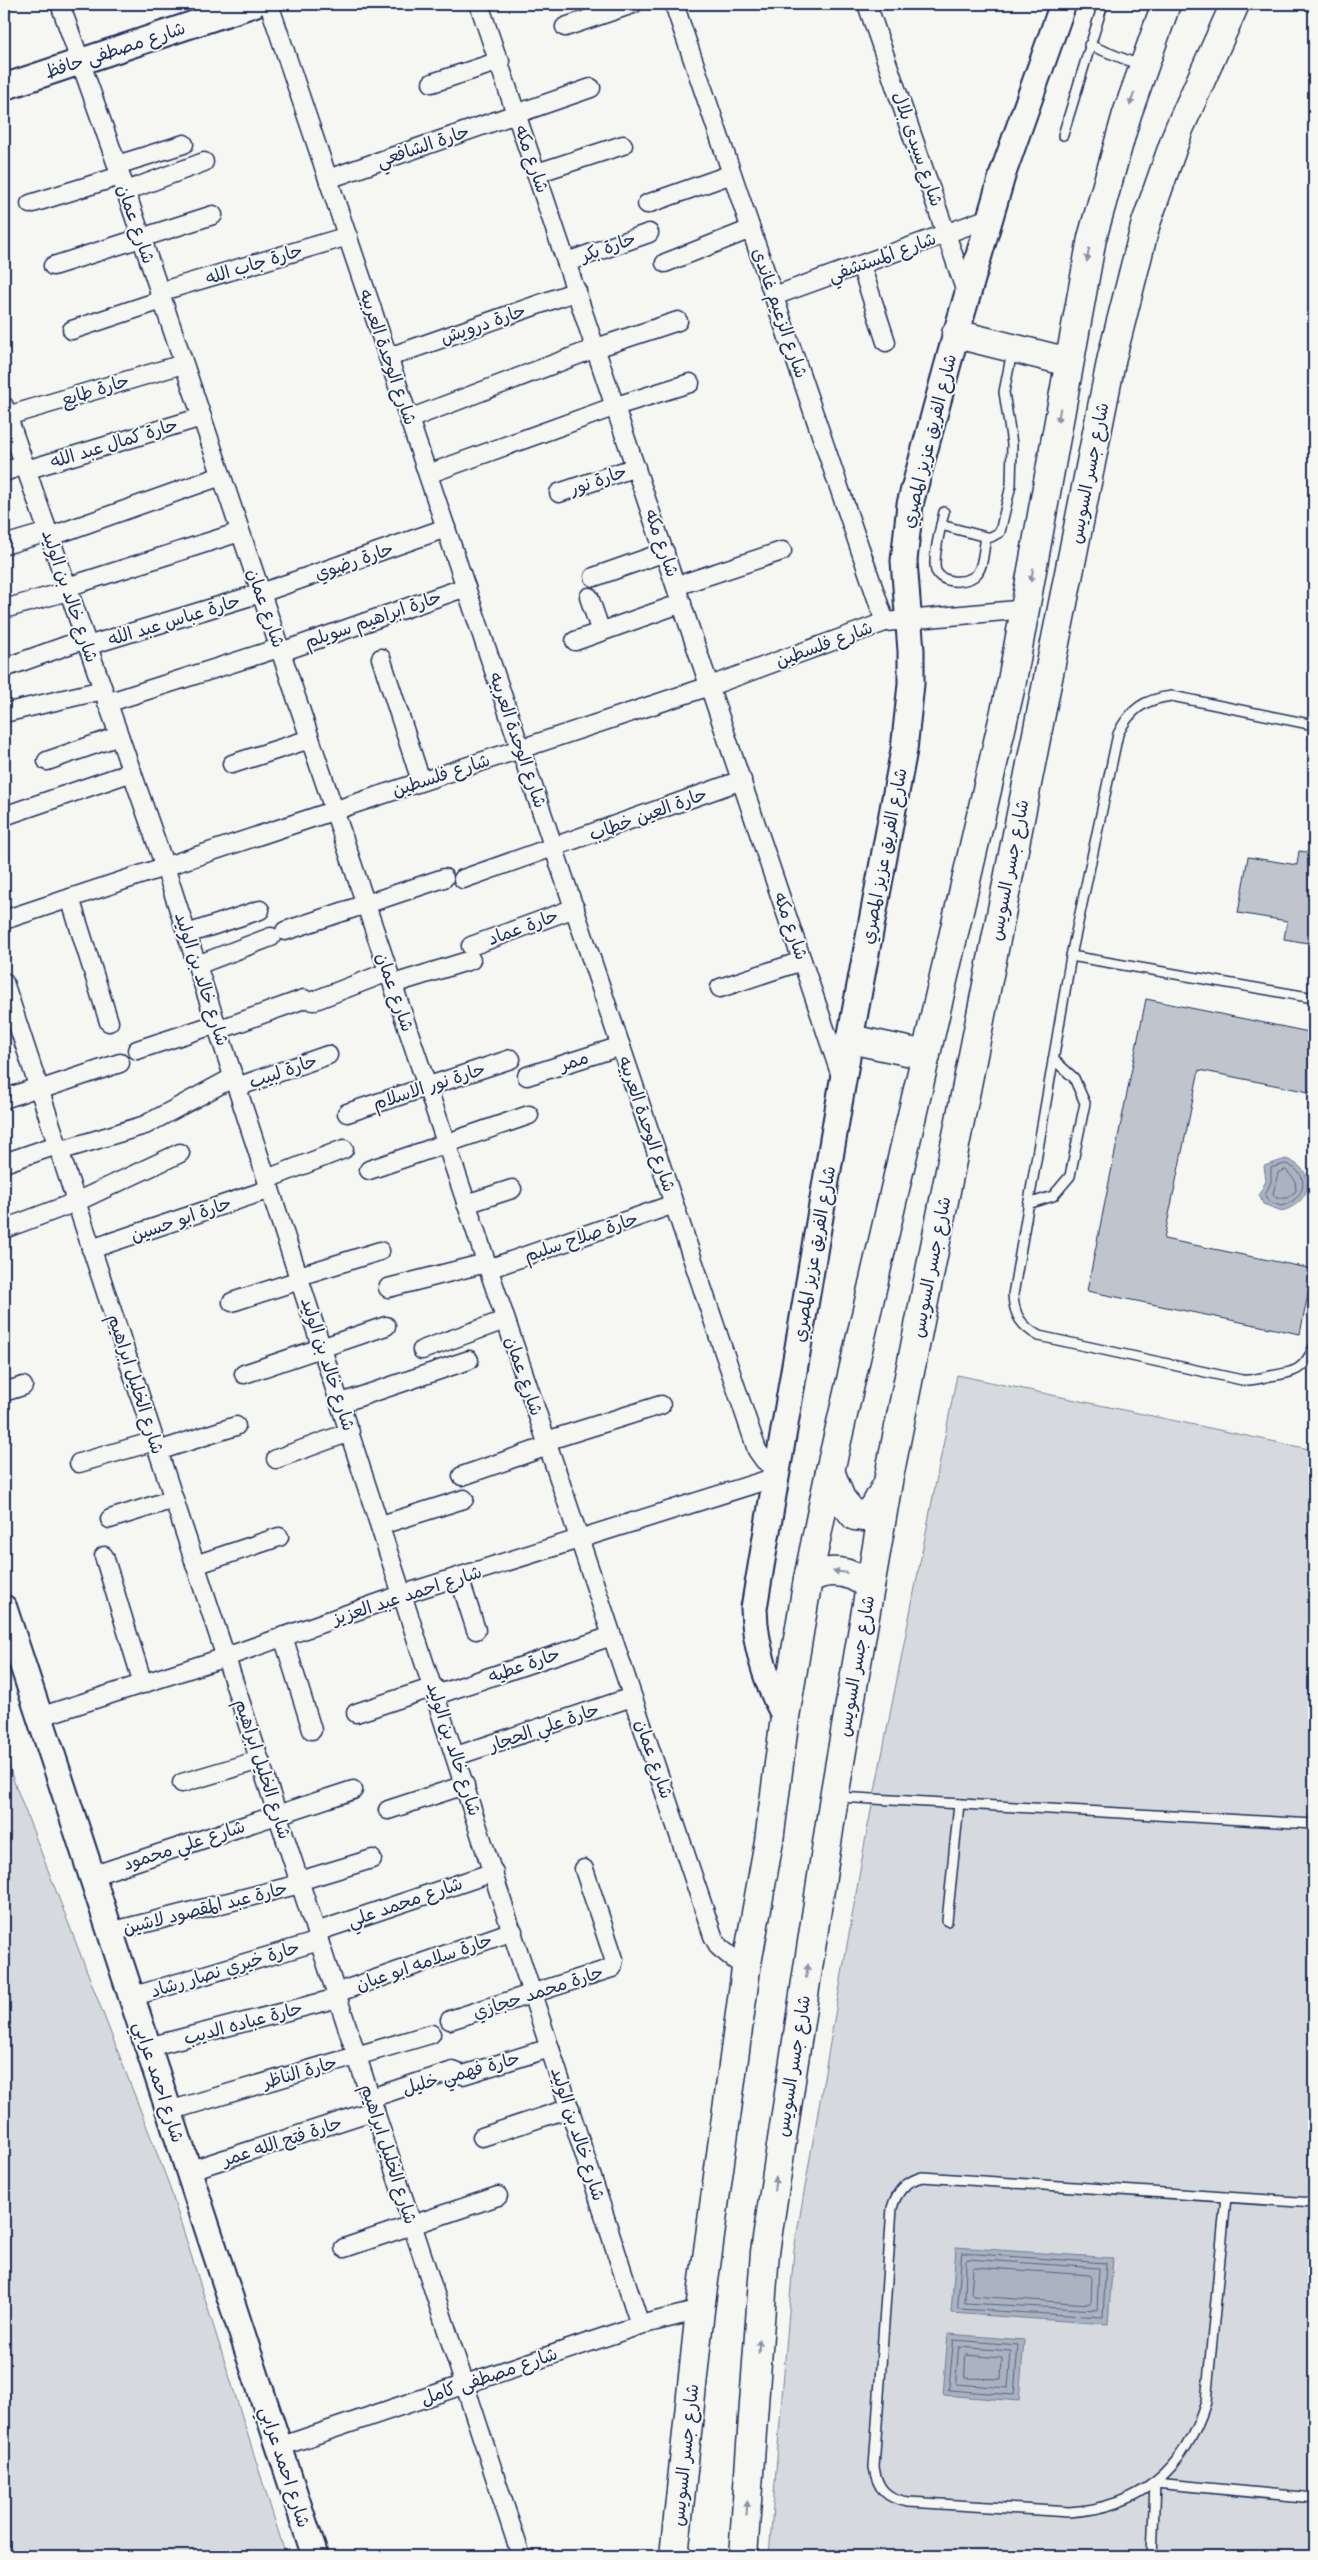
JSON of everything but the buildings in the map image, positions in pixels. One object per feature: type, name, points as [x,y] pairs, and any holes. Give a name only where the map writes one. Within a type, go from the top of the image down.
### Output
[{"type":"main road","name":"شارع جسر السويس","points":[[674,2556],[700,2310],[746,1969],[769,1841],[785,1717],[808,1579],[830,1472],[1012,681],[1092,238],[1116,149],[1166,4]]},
{"type":"main road","name":"شارع جسر السويس","points":[[743,2556],[765,2252],[834,1796],[888,1482],[1112,357],[1146,223],[1179,128],[1235,4]]},
{"type":"main road","points":[[956,334],[1069,362]]},
{"type":"main road","points":[[850,1039],[926,1055]]},
{"type":"main road","points":[[830,1472],[848,1511],[860,1518],[874,1508],[888,1482]]},
{"type":"main road","points":[[808,1579],[824,1572],[840,1571],[861,1579],[870,1587]]},
{"type":"street","name":"شارع عمان","points":[[60,4],[82,62],[142,239],[713,1936],[719,1946],[746,1969]]},
{"type":"street","name":"شارع مصطفى حافظ","points":[[4,87],[254,4]]},
{"type":"street","name":"شارع الوحدة العربيه","points":[[269,4],[757,1450],[776,1473]]},
{"type":"street","name":"شارع مكه","points":[[479,4],[500,61],[843,1082]]},
{"type":"street","points":[[565,27],[633,4]]},
{"type":"street","name":"شارع الزعيم غاندى","points":[[674,4],[774,296],[897,620]]},
{"type":"street","name":"شارع الفريق عزيز المصري","points":[[785,1717],[766,1678],[760,1658],[754,1608],[850,1039],[904,750],[911,684],[897,620],[910,504],[989,218],[1032,88],[1063,4]]},
{"type":"street","name":"شارع سيدى بلال","points":[[873,5],[967,295]]},
{"type":"street","points":[[432,83],[500,61]]},
{"type":"street","name":"حارة الشافعي","points":[[328,179],[591,88]]},
{"type":"street","points":[[121,178],[184,144]]},
{"type":"street","points":[[537,173],[623,145]]},
{"type":"street","points":[[30,204],[121,178],[204,162]]},
{"type":"street","points":[[647,204],[732,174]]},
{"type":"street","points":[[53,266],[213,215]]},
{"type":"street","name":"شارع المستشفي","points":[[774,296],[989,218]]},
{"type":"street","points":[[665,263],[751,229]]},
{"type":"street","name":"حارة بكر","points":[[567,262],[649,233]]},
{"type":"street","name":"حارة جاب الله","points":[[72,330],[161,296],[348,236]]},
{"type":"street","points":[[861,265],[886,342]]},
{"type":"street","name":"حارة درويش","points":[[388,357],[577,291]]},
{"type":"street","points":[[409,419],[596,348],[678,321]]},
{"type":"street","name":"حارة طايع","points":[[6,411],[184,364]]},
{"type":"street","points":[[428,474],[616,406],[690,383]]},
{"type":"street","name":"شارع خالد بن الوليد","points":[[6,411],[165,867],[404,1594],[640,2325]]},
{"type":"street","name":"حارة كمال عبد الله","points":[[4,472],[202,417]]},
{"type":"street","name":"حارة نور","points":[[559,494],[636,467]]},
{"type":"street","points":[[4,545],[48,534],[221,476]]},
{"type":"street","name":"حارة رضوي","points":[[261,594],[446,528]]},
{"type":"street","points":[[4,610],[156,558],[240,532]]},
{"type":"street","points":[[676,586],[782,551]]},
{"type":"street","points":[[594,577],[665,552]]},
{"type":"street","name":"حارة ابراهيم سويلم","points":[[6,713],[105,696],[280,650],[466,587]]},
{"type":"street","name":"حارة عباس عبد الله","points":[[4,668],[86,642],[261,594]]},
{"type":"street","points":[[589,598],[601,632]]},
{"type":"street","points":[[575,641],[682,603]]},
{"type":"street","name":"شارع فلسطين","points":[[4,920],[710,686],[897,620],[1026,609]]},
{"type":"street","points":[[381,658],[421,781]]},
{"type":"street","points":[[47,761],[119,736]]},
{"type":"street","points":[[232,764],[310,739]]},
{"type":"street","points":[[5,812],[132,772]]},
{"type":"street","name":"حارة العين خطاب","points":[[463,879],[742,780]]},
{"type":"street","points":[[197,965],[278,934],[444,878]]},
{"type":"street","points":[[70,898],[108,1022]]},
{"type":"street","name":"حارة عماد","points":[[137,1050],[471,953],[575,908]]},
{"type":"street","points":[[187,934],[260,910]]},
{"type":"street","points":[[720,988],[802,961]]},
{"type":"street","name":"شارع الخليل ابراهيم","points":[[4,982],[12,1032],[39,1089],[521,2556]]},
{"type":"street","name":"ممر","points":[[527,1076],[621,1046]]},
{"type":"street","name":"حارة لبيب","points":[[4,1163],[145,1125],[235,1082],[328,1055]]},
{"type":"street","name":"حارة نور الاسلام","points":[[347,1113],[511,1059]]},
{"type":"street","points":[[4,1099],[120,1064]]},
{"type":"street","points":[[369,1170],[529,1116]]},
{"type":"street","name":"حارة ابو حسين","points":[[92,1249],[269,1184],[344,1149]]},
{"type":"street","points":[[4,1228],[76,1202],[180,1153]]},
{"type":"street","points":[[466,1204],[512,1189]]},
{"type":"street","name":"حارة صلاح سليم","points":[[388,1288],[487,1266],[674,1204]]},
{"type":"street","points":[[232,1302],[380,1251]]},
{"type":"street","points":[[422,1350],[506,1320]]},
{"type":"street","points":[[244,1374],[386,1326]]},
{"type":"street","points":[[341,1403],[469,1360]]},
{"type":"street","points":[[4,1392],[23,1386]]},
{"type":"street","points":[[462,1476],[547,1443],[661,1405]]},
{"type":"street","points":[[79,1463],[236,1426]]},
{"type":"street","points":[[276,1459],[350,1432]]},
{"type":"street","name":"شارع احمد عبد العزيز","points":[[39,1717],[226,1657],[404,1594],[580,1539],[776,1473]]},
{"type":"street","points":[[110,1519],[174,1499]]},
{"type":"street","points":[[381,1525],[464,1499]]},
{"type":"street","points":[[196,1565],[279,1537]]},
{"type":"street","points":[[104,1556],[143,1684]]},
{"type":"street","points":[[460,1577],[476,1630]]},
{"type":"street","name":"شارع احمد عرابي","points":[[4,1608],[315,2556]]},
{"type":"street","points":[[283,1636],[312,1730]]},
{"type":"street","name":"حارة عطيه","points":[[356,1713],[435,1691],[612,1636]]},
{"type":"street","name":"حارة علي الحجار","points":[[456,1756],[632,1697]]},
{"type":"street","points":[[182,1783],[260,1760]]},
{"type":"street","points":[[388,1810],[465,1785]]},
{"type":"street","name":"شارع علي محمود","points":[[92,1876],[354,1790]]},
{"type":"street","name":"حارة عبد المقصود لاشين","points":[[110,1932],[300,1882],[372,1858]]},
{"type":"street","name":"حارة محمد حجازي","points":[[450,2020],[612,1968],[614,1964],[584,1869]]},
{"type":"street","name":"شارع محمد علي","points":[[318,1937],[494,1872]]},
{"type":"street","name":"حارة سلامه ابو عيان","points":[[337,1995],[513,1931]]},
{"type":"street","name":"حارة خيري نصار رشاد","points":[[131,1997],[318,1937]]},
{"type":"street","name":"حارة عباده الديب","points":[[148,2047],[337,1995]]},
{"type":"street","name":"حارة الناظر","points":[[169,2111],[431,2034]]},
{"type":"street","name":"حارة فهمي خليل","points":[[373,2104],[453,2071],[464,2075],[550,2048]]},
{"type":"street","name":"حارة فتح الله عمر","points":[[188,2172],[373,2104]]},
{"type":"street","points":[[482,2137],[570,2108]]},
{"type":"street","points":[[344,2248],[498,2196]]},
{"type":"street","name":"شارع مصطفى كامل","points":[[279,2447],[640,2325],[700,2310]]},
{"type":"lane","points":[[1063,135],[1103,4]]},
{"type":"lane","points":[[1089,45],[1143,67]]},
{"type":"lane","points":[[942,525],[986,537],[991,537],[1000,532],[1011,486],[1012,444],[1004,392],[1012,348]]},
{"type":"lane","points":[[944,512],[935,564],[937,573],[944,579],[967,581],[975,577],[980,569],[986,537]]},
{"type":"lane","points":[[1314,725],[1172,696],[1155,698],[1139,705],[1126,718],[1118,734],[1071,956],[1013,1295],[1014,1308],[1019,1320],[1039,1336],[1251,1381],[1296,1371],[1304,1365],[1314,1347]]},
{"type":"lane","points":[[1071,956],[1314,998]]},
{"type":"lane","points":[[1028,1204],[1053,1196],[1070,1176],[1084,1104],[1074,1078],[1053,1058]]},
{"type":"lane","points":[[834,1796],[1314,1824]]},
{"type":"lane","points":[[947,1922],[959,1804]]},
{"type":"lane","points":[[1226,2197],[1206,2402],[1199,2425],[1188,2447],[1173,2467],[1155,2483],[1135,2496],[1114,2505],[1092,2510],[1069,2512],[909,2502],[895,2500],[883,2492],[876,2481],[874,2467],[892,2208],[895,2197],[911,2181],[922,2177],[1226,2197],[1314,2203]]},
{"type":"lane","points":[[1155,2483],[1314,2498]]},
{"type":"lane","points":[[1152,2556],[1155,2483]]},
{"type":"shaded area","points":[[957,1375],[1314,1450],[1314,2556],[769,2556],[794,2250],[866,1836]]},
{"type":"shaded area","points":[[4,1746],[13,1779],[168,2182],[286,2556],[4,2556]]},
{"type":"water","points":[[1286,1159],[1303,1170],[1308,1186],[1300,1201],[1282,1211],[1263,1204],[1259,1194],[1266,1181],[1264,1166]]},
{"type":"water","points":[[956,2247],[1113,2258],[1108,2324],[951,2313]]},
{"type":"water","points":[[948,2334],[1024,2340],[1019,2401],[943,2395]]}]
